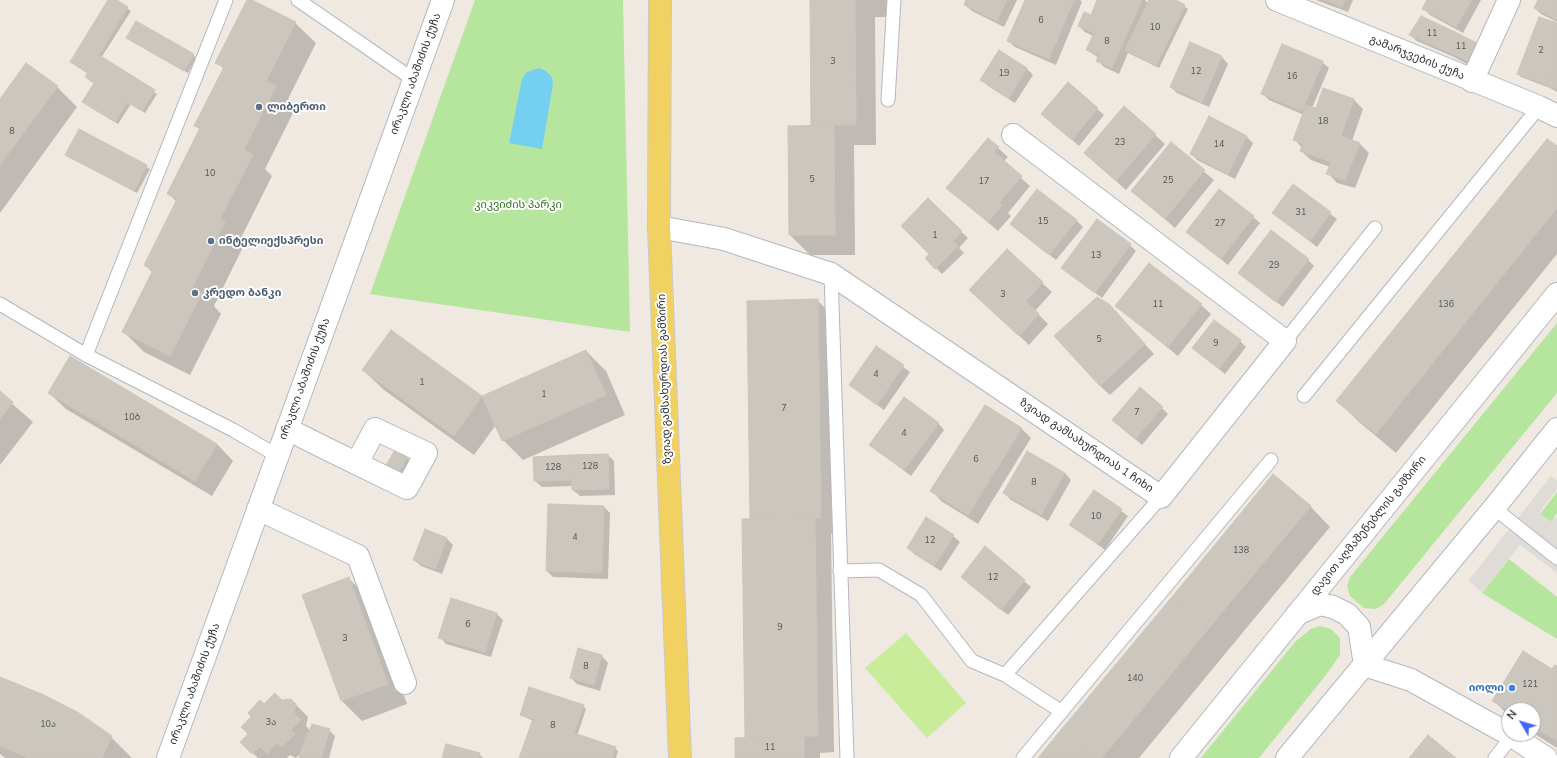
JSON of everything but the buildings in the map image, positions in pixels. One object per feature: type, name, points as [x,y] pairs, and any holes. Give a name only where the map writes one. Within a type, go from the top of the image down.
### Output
[{"type":"main road","name":"ზვიად გამსახურდიას გამზირი","points":[[660,0],[659,227],[680,758]]},
{"type":"street","name":"ირაკლი აბაშიძის ქუჩა","points":[[168,758],[443,0]]},
{"type":"street","name":"გამარჯვების ქუჩა","points":[[1277,0],[1548,111]]},
{"type":"street","points":[[1472,81],[1508,0]]},
{"type":"street","points":[[1013,135],[1285,342]]},
{"type":"street","name":"ზვიად გამსახურდიას 1 ჩიხი","points":[[659,227],[724,239],[831,274],[1161,497],[1285,342]]},
{"type":"street","name":"დავით აღმაშენებლის გამზირი","points":[[1181,758],[1557,294]]},
{"type":"street","points":[[287,429],[357,463]]},
{"type":"street","points":[[1287,758],[1494,508],[1557,429]]},
{"type":"street","points":[[258,509],[358,556],[405,683]]},
{"type":"street","points":[[1295,616],[1320,604],[1333,606],[1347,614],[1360,627],[1365,665]]},
{"type":"street","points":[[1365,665],[1411,680],[1501,730]]},
{"type":"street","points":[[1521,742],[1546,758]]},
{"type":"lane","points":[[86,355],[226,0]]},
{"type":"lane","points":[[298,0],[414,80]]},
{"type":"lane","points":[[888,100],[894,0]]},
{"type":"lane","points":[[1304,396],[1548,111]]},
{"type":"lane","points":[[1285,342],[1375,228]]},
{"type":"lane","points":[[831,274],[847,758]]},
{"type":"lane","points":[[0,304],[86,355],[233,430],[278,456]]},
{"type":"lane","points":[[1023,758],[1271,460]]},
{"type":"lane","points":[[1005,675],[1161,497]]},
{"type":"lane","points":[[1494,508],[1557,558]]},
{"type":"lane","points":[[840,571],[879,570],[921,595],[972,661],[1005,675],[1062,712]]},
{"type":"lane","points":[[1495,758],[1507,742]]},
{"type":"green space","name":"კიკვიძის პარკი","points":[[475,0],[623,0],[630,332],[370,294]]},
{"type":"green space","points":[[1557,323],[1557,393],[1384,604],[1376,609],[1364,608],[1350,596],[1347,586],[1350,577]]},
{"type":"green space","points":[[1557,492],[1557,513],[1551,522],[1540,514]]},
{"type":"green space","points":[[1509,559],[1557,597],[1557,639],[1482,593]]},
{"type":"green space","points":[[1320,626],[1331,629],[1340,638],[1340,655],[1326,675],[1259,758],[1201,758],[1295,642],[1311,629]]},
{"type":"green space","points":[[906,633],[966,703],[927,738],[865,668]]},
{"type":"shaded area","points":[[1551,476],[1557,480],[1557,489],[1539,513],[1551,522],[1555,517],[1557,518],[1557,573],[1520,545],[1482,592],[1468,581]]},
{"type":"water","points":[[539,68],[546,71],[552,77],[553,84],[542,149],[509,143],[522,79],[527,72]]},
{"type":"place","name":"ლიბერთი","points":[[259,107]]},
{"type":"place","name":"ინტელიექსპრესი","points":[[211,241]]},
{"type":"place","name":"კრედო ბანკი","points":[[195,293]]},
{"type":"place","name":"იოლი","points":[[1512,688]]}]
